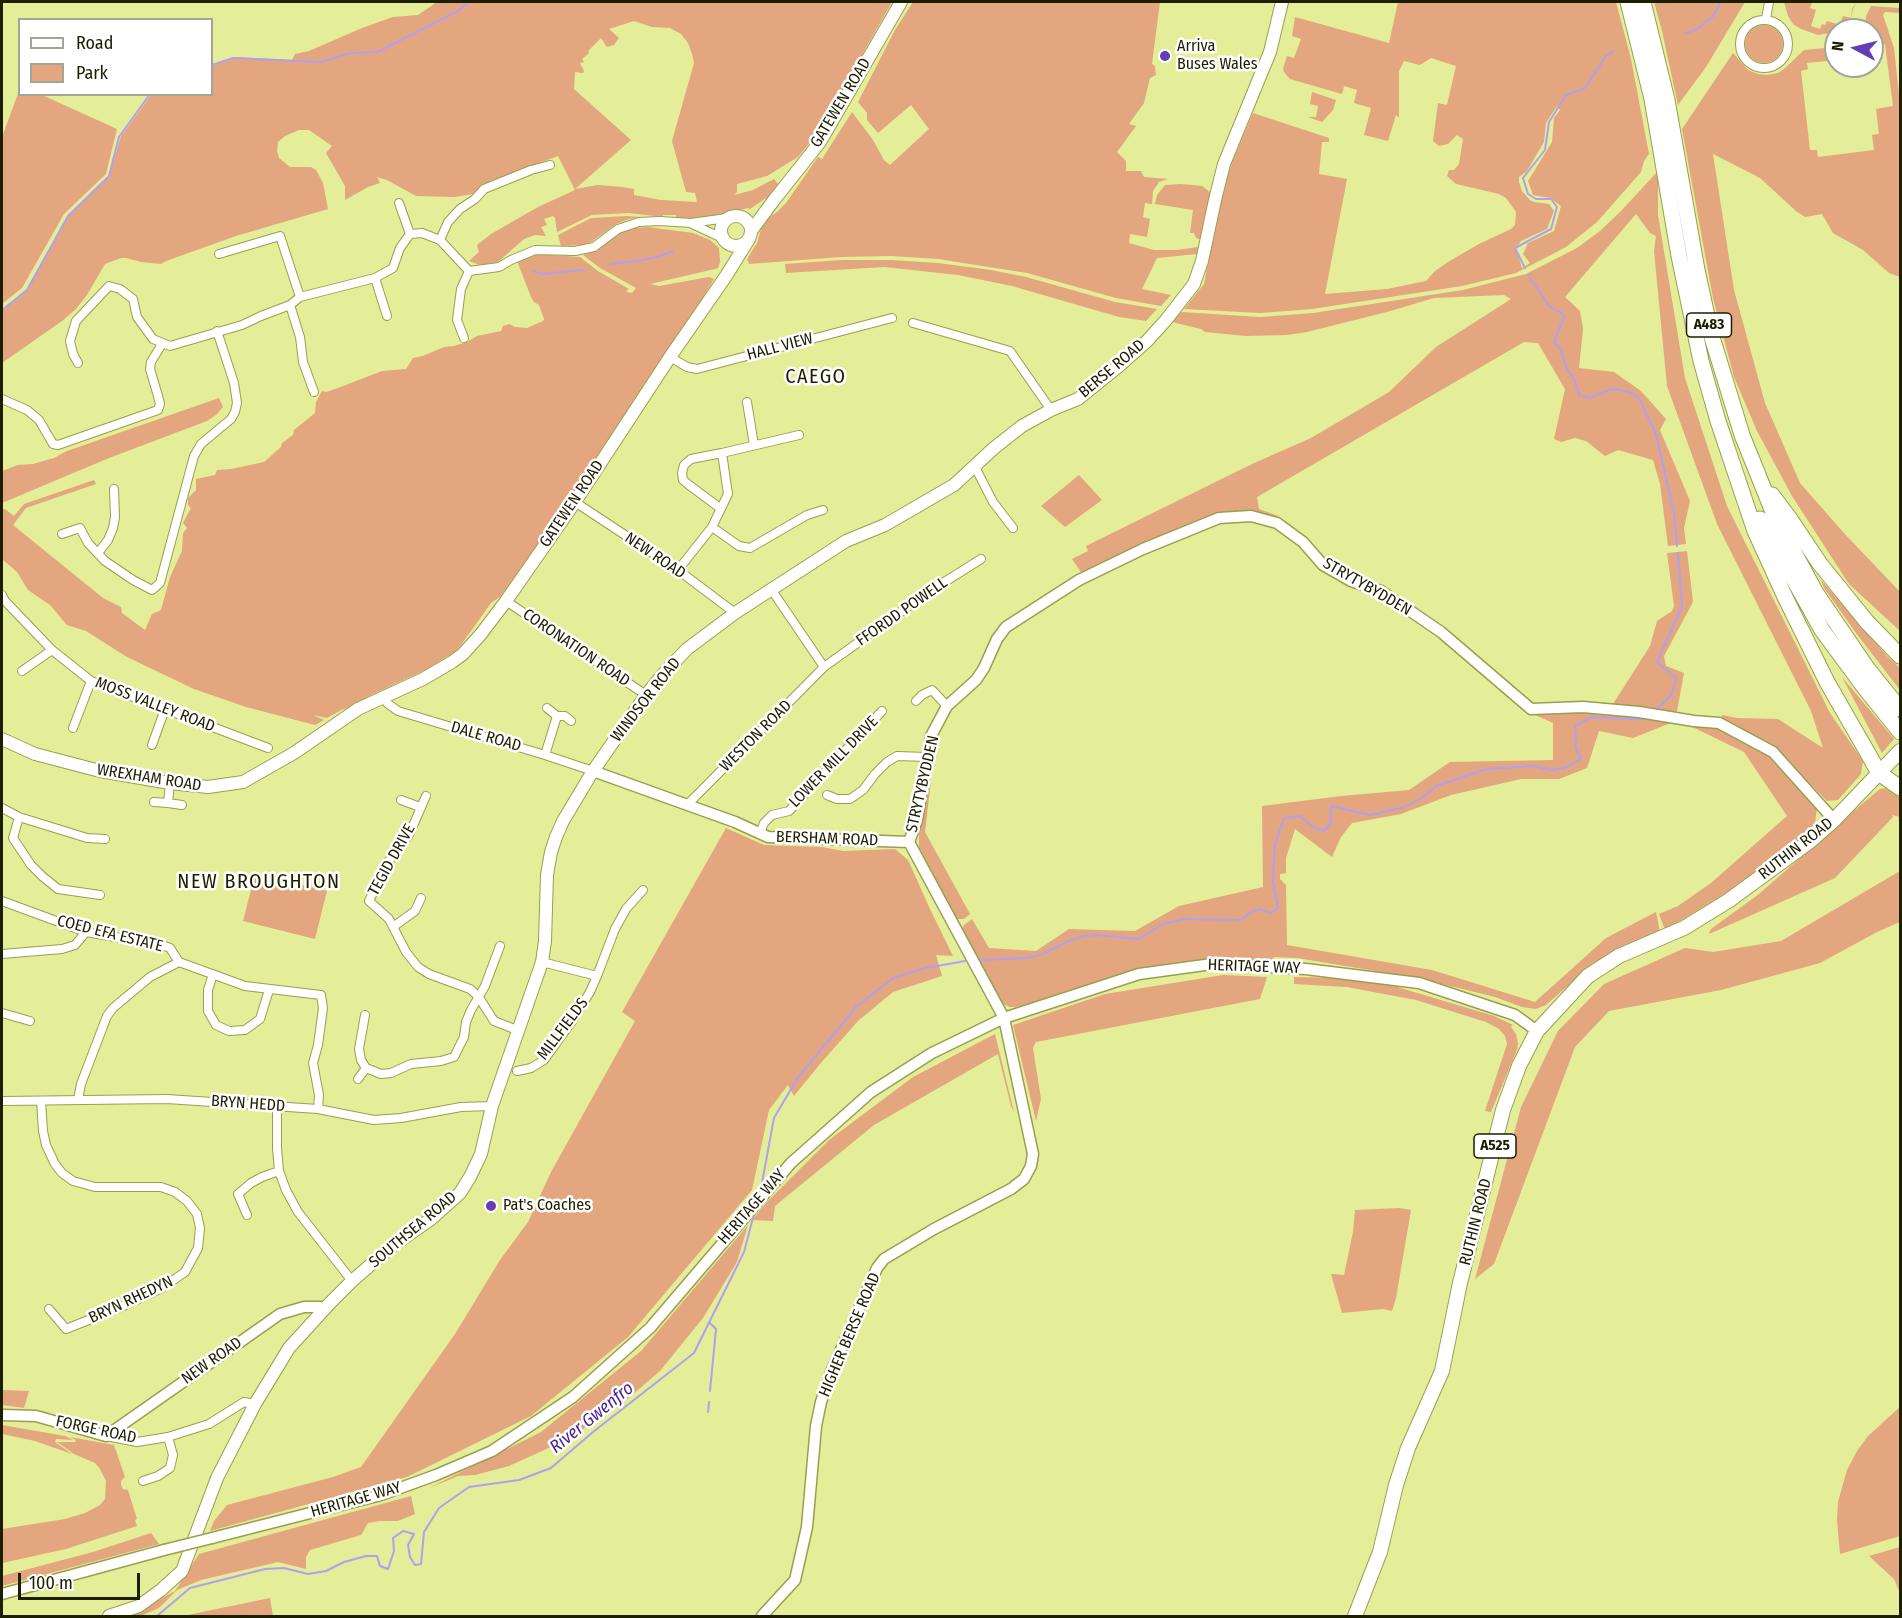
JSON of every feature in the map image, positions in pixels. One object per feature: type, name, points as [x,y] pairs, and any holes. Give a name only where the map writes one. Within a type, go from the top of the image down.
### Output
[{"type":"highway","name":"A483","points":[[1628,2],[1652,99],[1679,256],[1701,361],[1718,421],[1740,482],[1822,630],[1900,732]]},
{"type":"highway","name":"A483","points":[[1643,2],[1651,28],[1669,113],[1711,334],[1742,435],[1775,517],[1816,593],[1868,668],[1900,709]]},
{"type":"highway","name":"A483","points":[[1759,478],[1820,564],[1867,622],[1900,656]]},
{"type":"highway","points":[[1740,482],[1755,531],[1827,682],[1879,773],[1900,788]]},
{"type":"main road","name":"GATEWEN ROAD","points":[[384,697],[423,679],[463,654],[506,601],[726,276],[750,235],[774,200],[820,142],[901,2]]},
{"type":"main road","name":"BERSE ROAD","points":[[735,613],[846,541],[885,525],[954,485],[1022,426],[1051,410],[1078,399],[1140,347],[1166,320],[1194,284],[1202,261],[1224,164],[1270,52],[1282,2]]},
{"type":"main road","name":"GATEWEN ROAD","points":[[727,218],[734,215],[743,217],[774,200]]},
{"type":"main road","points":[[723,240],[729,245],[738,246],[746,243],[750,235],[749,223],[743,217]]},
{"type":"main road","points":[[726,276],[730,256],[723,240],[721,227],[727,218]]},
{"type":"main road","name":"WINDSOR ROAD","points":[[592,771],[665,672],[687,649],[735,613]]},
{"type":"main road","name":"WREXHAM ROAD","points":[[2,739],[35,754],[100,771],[208,787],[243,782],[294,753],[358,709],[384,697]]},
{"type":"main road","name":"RUTHIN ROAD","points":[[1355,1617],[1380,1552],[1396,1485],[1408,1448],[1442,1371],[1460,1283],[1503,1110],[1519,1066],[1537,1031],[1588,976],[1619,956],[1684,928],[1728,901],[1810,842],[1898,753]]},
{"type":"main road","name":"SOUTHSEA ROAD","points":[[109,1617],[139,1606],[182,1571],[217,1478],[255,1404],[289,1348],[352,1281],[391,1247],[431,1219],[460,1193],[470,1177],[481,1154],[492,1106],[542,962],[547,875],[551,852],[563,821],[592,771]]},
{"type":"street","points":[[1766,19],[1769,2]]},
{"type":"street","points":[[1766,19],[1784,29],[1789,42],[1785,57],[1772,67],[1764,69],[1756,68],[1744,58],[1740,50],[1740,42],[1745,28],[1751,23],[1766,19]]},
{"type":"street","points":[[440,240],[448,222],[460,208],[475,199],[484,189],[550,165]]},
{"type":"street","points":[[399,203],[410,234]]},
{"type":"street","points":[[469,271],[499,267],[535,250],[575,251],[594,247],[618,229],[639,222],[691,223],[727,218]]},
{"type":"street","points":[[691,223],[723,240]]},
{"type":"street","points":[[78,363],[70,341],[76,321],[110,286],[120,289],[133,299],[137,317],[153,339],[170,346],[242,325],[290,305],[300,297],[375,278],[393,268],[400,248],[410,234],[422,233],[440,240],[469,271]]},
{"type":"street","points":[[219,254],[280,236],[300,297]]},
{"type":"street","points":[[465,339],[458,320],[461,289],[469,271]]},
{"type":"street","points":[[375,278],[387,316]]},
{"type":"street","points":[[290,305],[300,337],[303,362],[314,392]]},
{"type":"street","name":"HALL VIEW","points":[[670,357],[687,367],[697,369],[892,318]]},
{"type":"street","points":[[913,323],[1010,351],[1051,410]]},
{"type":"street","points":[[62,534],[80,528],[88,543],[105,561],[152,590],[160,583],[194,456],[201,444],[231,419],[235,412],[237,403],[234,383],[217,331]]},
{"type":"street","points":[[2,399],[27,410],[39,420],[53,444],[58,445],[158,410],[160,405],[150,369],[151,362],[162,344]]},
{"type":"street","points":[[747,402],[754,445]]},
{"type":"street","points":[[720,508],[683,480],[684,465],[691,459],[799,435]]},
{"type":"street","points":[[678,570],[712,527],[728,494],[722,453]]},
{"type":"street","points":[[975,466],[993,502],[1013,528]]},
{"type":"street","points":[[98,553],[108,540],[113,528],[114,489]]},
{"type":"street","name":"NEW ROAD","points":[[575,502],[678,570],[735,613]]},
{"type":"street","points":[[712,527],[739,546],[750,548],[807,515],[824,510]]},
{"type":"street","name":"STRYTYBYDDEN","points":[[909,842],[917,820],[931,736],[947,706],[976,680],[997,639],[1006,627],[1079,580],[1143,549],[1219,518],[1251,516],[1277,523],[1303,542],[1323,565],[1350,581],[1381,591],[1441,632],[1531,709],[1583,707],[1719,723],[1773,752],[1834,820]]},
{"type":"street","name":"FFORDD POWELL","points":[[824,667],[927,593],[981,559]]},
{"type":"street","points":[[771,589],[824,667]]},
{"type":"street","name":"MOSS VALLEY ROAD","points":[[3,600],[52,650],[91,681],[268,748]]},
{"type":"street","name":"CORONATION ROAD","points":[[506,601],[646,695]]},
{"type":"street","points":[[22,672],[52,650]]},
{"type":"street","name":"WESTON ROAD","points":[[687,804],[824,667]]},
{"type":"street","points":[[73,728],[91,681]]},
{"type":"street","points":[[916,701],[932,690],[947,706]]},
{"type":"street","name":"DALE ROAD","points":[[384,697],[387,704],[398,711],[545,754],[592,771]]},
{"type":"street","points":[[547,708],[557,716],[565,716],[571,721]]},
{"type":"street","points":[[152,745],[165,709]]},
{"type":"street","name":"LOWER MILL DRIVE","points":[[760,833],[772,815],[789,811],[882,711]]},
{"type":"street","points":[[545,754],[557,716]]},
{"type":"street","points":[[827,795],[837,800],[850,799],[863,790],[874,774],[887,762],[897,756],[927,757]]},
{"type":"street","name":"BERSHAM ROAD","points":[[592,771],[776,838],[909,842]]},
{"type":"street","points":[[168,803],[170,783]]},
{"type":"street","name":"TEGID DRIVE","points":[[426,796],[409,835],[388,862],[369,901],[389,919],[406,952],[418,967],[429,974],[470,989],[478,996],[494,1021],[517,1030]]},
{"type":"street","points":[[401,800],[420,807]]},
{"type":"street","points":[[154,802],[182,806]]},
{"type":"street","points":[[2,808],[19,817],[87,837],[105,839]]},
{"type":"street","points":[[19,817],[13,838],[31,865],[42,876],[58,889],[100,895]]},
{"type":"street","points":[[909,842],[1004,1018]]},
{"type":"street","name":"MILLFIELDS","points":[[518,1071],[531,1068],[544,1060],[572,1021],[590,992],[615,929],[626,909],[643,890]]},
{"type":"street","points":[[393,927],[415,911],[421,898]]},
{"type":"street","name":"COED EFA ESTATE","points":[[2,901],[86,932],[162,945],[170,948],[178,962]]},
{"type":"street","points":[[2,954],[62,949],[75,945],[86,932]]},
{"type":"street","points":[[365,1015],[359,1049],[361,1060],[366,1068],[381,1074],[391,1073],[411,1064],[441,1061],[454,1056],[464,1037],[466,1022],[485,986],[500,946]]},
{"type":"street","points":[[78,1100],[81,1084],[107,1016],[113,1008],[150,977],[178,962],[245,986],[321,995],[323,1008],[313,1063],[320,1095],[318,1109]]},
{"type":"street","name":"MILLFIELDS","points":[[542,962],[597,975]]},
{"type":"street","name":"HERITAGE WAY","points":[[2,1594],[381,1495],[492,1451],[573,1398],[650,1328],[791,1163],[871,1092],[932,1053],[1004,1018],[1139,974],[1212,964],[1306,969],[1419,983],[1515,1015],[1537,1031]]},
{"type":"street","points":[[213,974],[207,1000],[208,1011],[216,1025],[229,1031],[245,1030],[260,1019],[268,990]]},
{"type":"street","points":[[2,1013],[30,1021]]},
{"type":"street","name":"HIGHER BERSE ROAD","points":[[762,1617],[795,1580],[807,1527],[816,1426],[821,1402],[832,1370],[877,1268],[884,1259],[934,1229],[1011,1189],[1024,1179],[1031,1166],[1033,1154],[1004,1018]]},
{"type":"street","points":[[358,1079],[366,1068]]},
{"type":"street","name":"BRYN HEDD","points":[[2,1101],[167,1099],[318,1109],[374,1120],[387,1120],[461,1107],[492,1106]]},
{"type":"street","name":"BRYN RHEDYN","points":[[42,1101],[46,1145],[62,1173],[73,1181],[96,1187],[161,1187],[175,1192],[187,1201],[197,1214],[200,1228],[198,1248],[185,1272],[162,1288],[66,1329],[49,1309]]},
{"type":"street","points":[[277,1106],[279,1171],[286,1190],[298,1212],[352,1281]]},
{"type":"street","points":[[247,1215],[238,1194],[257,1180],[279,1171]]},
{"type":"street","name":"NEW ROAD","points":[[106,1436],[280,1314],[304,1307],[326,1307]]},
{"type":"street","name":"FORGE ROAD","points":[[2,1415],[36,1416],[106,1436],[137,1442],[168,1437],[209,1424],[244,1402],[255,1404]]},
{"type":"street","points":[[143,1481],[158,1476],[170,1468],[173,1455],[168,1437]]},
{"type":"green space","points":[[437,2],[892,2],[817,134],[798,157],[767,176],[737,184],[737,192],[734,195],[753,190],[774,179],[779,185],[772,194],[750,209],[700,220],[676,219],[676,215],[663,215],[663,217],[629,213],[592,215],[557,232],[553,216],[544,219],[547,225],[541,227],[546,236],[535,235],[524,239],[498,262],[480,265],[469,261],[479,252],[477,245],[491,234],[538,207],[575,190],[558,156],[481,185],[474,194],[454,197],[416,196],[377,177],[380,183],[345,200],[345,186],[326,153],[332,146],[309,130],[299,130],[278,142],[279,158],[290,167],[311,167],[316,170],[323,183],[328,209],[236,236],[161,264],[121,258],[105,264],[87,295],[75,310],[2,363],[2,310],[27,290],[68,216],[109,176],[121,136],[150,96],[213,96],[213,66],[236,57],[292,60],[295,54],[309,51],[393,17],[418,15]],"holes":[[[634,21],[652,27],[670,28],[681,34],[688,43],[694,63],[672,141],[686,192],[695,193],[697,202],[661,200],[634,195],[634,189],[622,187],[598,185],[575,189],[631,140],[574,89],[575,72],[583,73],[584,71],[580,63],[584,62],[582,59],[601,38],[607,47],[614,45],[619,38],[609,29]]]},
{"type":"green space","points":[[913,2],[1160,2],[1152,64],[1155,66],[1156,75],[1150,78],[1144,103],[1129,124],[1136,126],[1117,152],[1126,161],[1126,171],[1141,171],[1144,177],[1168,179],[1159,182],[1153,191],[1152,204],[1145,203],[1143,217],[1150,219],[1147,237],[1130,234],[1129,243],[1154,250],[1198,247],[1199,250],[1197,254],[1157,258],[1142,289],[1171,295],[1161,306],[1116,298],[1027,273],[938,259],[891,256],[841,257],[749,264],[747,259],[768,218],[786,203],[818,157],[822,159],[852,112],[873,140],[884,160],[890,165],[929,129],[911,105],[878,133],[867,120],[867,113],[858,102],[895,30]]},
{"type":"green space","points":[[1398,2],[1616,2],[1631,59],[1649,154],[1641,172],[1597,222],[1566,247],[1516,273],[1462,286],[1312,309],[1260,313],[1184,309],[1204,284],[1221,194],[1253,113],[1329,138],[1329,142],[1322,142],[1319,174],[1347,179],[1325,294],[1387,289],[1426,281],[1448,262],[1515,225],[1516,212],[1506,198],[1499,194],[1456,184],[1447,176],[1449,170],[1454,170],[1459,164],[1463,139],[1457,135],[1448,144],[1439,146],[1433,141],[1438,103],[1447,105],[1456,66],[1431,58],[1420,65],[1404,61],[1399,71],[1399,118],[1396,115],[1388,141],[1364,135],[1371,108],[1354,103],[1357,90],[1344,86],[1342,94],[1290,79],[1283,69],[1287,56],[1294,58],[1301,39],[1292,36],[1295,17],[1389,43]],"holes":[[[1557,106],[1560,110],[1554,118],[1552,142],[1528,181],[1533,195],[1550,198],[1561,206],[1554,231],[1528,243],[1523,254],[1530,263],[1522,268],[1516,248],[1521,241],[1547,229],[1554,211],[1549,204],[1530,200],[1522,191],[1519,177],[1527,171],[1544,142],[1546,123]]]},
{"type":"green space","points":[[1654,2],[1745,2],[1706,67],[1678,105],[1662,31]]},
{"type":"green space","points":[[1784,2],[1812,2],[1810,8],[1816,10],[1811,26],[1820,29],[1822,24],[1824,25],[1824,34],[1818,35],[1801,29],[1793,24]]},
{"type":"green space","points":[[1871,6],[1900,8],[1900,13],[1885,12],[1884,18],[1866,18]]},
{"type":"green space","points":[[1884,18],[1894,48],[1900,105],[1900,277],[1889,273],[1863,250],[1833,233],[1822,214],[1805,217],[1760,178],[1713,154],[1734,290],[1765,403],[1800,483],[1900,592],[1900,631],[1849,584],[1792,496],[1757,431],[1734,377],[1713,298],[1682,129],[1733,53],[1748,70],[1767,75],[1784,69],[1804,50],[1824,48],[1824,61],[1807,63],[1808,69],[1801,71],[1810,150],[1817,150],[1818,157],[1874,150],[1872,135],[1879,134],[1876,109],[1893,106]]},
{"type":"green space","points":[[1764,25],[1777,31],[1783,44],[1777,57],[1764,63],[1751,57],[1745,44],[1751,31]]},
{"type":"green space","points":[[1312,92],[1336,100],[1333,110],[1322,122],[1308,117],[1316,117],[1318,106],[1310,104]]},
{"type":"green space","points":[[18,94],[18,96],[44,96],[117,129],[106,174],[64,214],[22,288],[2,304],[2,137]]},
{"type":"green space","points":[[1658,171],[1658,215],[1685,378],[1727,506],[1830,713],[1863,761],[1861,774],[1838,800],[1827,801],[1777,750],[1721,720],[1722,715],[1737,718],[1778,719],[1823,748],[1811,711],[1717,524],[1667,386],[1654,251],[1656,236],[1650,233],[1636,214],[1565,297],[1580,311],[1583,329],[1579,368],[1614,372],[1641,391],[1666,419],[1660,430],[1690,501],[1684,528],[1686,544],[1668,546],[1660,484],[1653,460],[1618,450],[1605,456],[1586,441],[1575,438],[1561,442],[1554,439],[1565,389],[1538,343],[1524,342],[1257,497],[1259,509],[1281,517],[1257,513],[1210,515],[1199,523],[1083,575],[1072,559],[1088,551],[1086,546],[1252,464],[1311,438],[1389,392],[1436,347],[1511,299],[1504,295],[1434,298],[1387,312],[1287,335],[1246,336],[1205,332],[1172,322],[1181,312],[1260,317],[1313,313],[1463,290],[1526,274],[1577,248],[1600,231]]},
{"type":"green space","points":[[1165,185],[1202,186],[1210,192],[1201,240],[1196,238],[1194,233],[1190,233],[1193,210],[1155,204],[1157,195]]},
{"type":"green space","points":[[640,217],[616,224],[591,242],[561,246],[558,235],[591,218]]},
{"type":"green space","points":[[648,227],[693,233],[710,240],[719,248],[718,268],[650,284],[659,286],[709,277],[714,279],[694,313],[564,508],[501,596],[491,603],[456,651],[427,669],[367,697],[356,708],[343,709],[327,718],[313,715],[324,720],[315,725],[246,707],[194,689],[127,657],[86,631],[67,625],[50,605],[28,590],[17,572],[2,559],[2,509],[14,516],[24,504],[94,480],[96,484],[26,508],[13,525],[103,598],[121,607],[122,613],[145,630],[152,614],[161,610],[170,577],[182,551],[183,533],[187,528],[183,523],[191,508],[188,505],[188,498],[196,490],[196,479],[215,475],[217,470],[264,462],[293,435],[294,430],[315,413],[316,402],[322,391],[338,388],[382,371],[406,369],[413,358],[467,342],[477,336],[501,331],[503,326],[509,324],[527,328],[543,321],[539,305],[531,297],[517,261],[535,254],[580,257],[598,271],[629,289],[626,291],[630,293],[636,288],[600,268],[583,255],[595,251],[620,233]]},
{"type":"green space","points":[[842,260],[938,263],[991,270],[1026,277],[1115,302],[1157,309],[1146,321],[1119,317],[1012,286],[958,275],[884,267],[786,273],[785,264]]},
{"type":"green space","points":[[219,398],[223,407],[207,421],[109,458],[2,503],[2,471],[18,465],[33,464],[54,458],[67,451]]},
{"type":"green space","points":[[1079,475],[1102,500],[1065,527],[1041,506]]},
{"type":"green space","points":[[1687,551],[1693,602],[1664,656],[1666,666],[1684,673],[1677,711],[1671,714],[1718,727],[1771,756],[1817,808],[1815,823],[1804,837],[1736,887],[1665,930],[1659,914],[1678,906],[1711,883],[1787,816],[1744,752],[1678,720],[1633,738],[1599,731],[1587,768],[1559,779],[1521,779],[1451,795],[1401,814],[1352,823],[1341,837],[1332,857],[1295,829],[1286,858],[1286,873],[1280,874],[1280,879],[1286,885],[1287,945],[1432,970],[1535,1002],[1606,938],[1656,912],[1660,932],[1594,963],[1546,1005],[1536,1009],[1522,1007],[1495,997],[1418,978],[1297,958],[1274,957],[1273,960],[1211,962],[1133,974],[1016,1007],[1003,1004],[999,998],[962,929],[972,919],[989,948],[1036,951],[1069,929],[1135,931],[1179,906],[1263,887],[1262,806],[1409,790],[1450,762],[1553,760],[1553,723],[1533,714],[1539,712],[1619,712],[1629,717],[1642,716],[1644,707],[1613,704],[1650,646],[1657,621],[1672,611],[1674,606],[1667,553]]},
{"type":"green space","points":[[1821,580],[1900,668],[1900,690],[1856,633],[1824,588]]},
{"type":"green space","points":[[1842,677],[1894,739],[1882,753]]},
{"type":"green space","points":[[931,781],[925,832],[970,914],[964,919],[957,919],[919,847],[919,834]]},
{"type":"green space","points":[[1885,788],[1900,798],[1900,817],[1892,815],[1893,817],[1835,878],[1709,934],[1711,929],[1759,894],[1850,814],[1880,789]]},
{"type":"green space","points":[[726,828],[764,845],[822,847],[843,851],[895,849],[908,860],[953,956],[936,955],[942,976],[893,992],[858,1021],[794,1096],[788,1085],[769,1110],[752,1190],[628,1337],[531,1416],[407,1477],[210,1531],[214,1521],[227,1505],[333,1477],[361,1467],[455,1334],[500,1260],[528,1222],[551,1172],[635,1021],[622,1012]]},
{"type":"green space","points":[[1900,871],[1900,922],[1820,963],[1721,990],[1609,1011],[1575,1047],[1494,1264],[1475,1279],[1521,1107],[1558,1031],[1604,984],[1685,948],[1713,952],[1781,941]]},
{"type":"green space","points":[[255,874],[327,891],[315,939],[243,921]]},
{"type":"green space","points":[[1223,975],[1267,977],[1260,999],[1036,1042],[1033,1048],[1041,1099],[1036,1121],[1013,1025],[1105,994]]},
{"type":"green space","points":[[1294,977],[1341,978],[1394,986],[1494,1016],[1513,1025],[1511,1027],[1516,1034],[1517,1050],[1491,1112],[1485,1111],[1507,1044],[1505,1036],[1499,1029],[1486,1022],[1416,1000],[1347,987],[1294,984]]},
{"type":"green space","points":[[995,1034],[1014,1112],[998,1054],[874,1125],[775,1206],[773,1221],[752,1220],[829,1140],[913,1077]]},
{"type":"green space","points":[[1399,1208],[1411,1210],[1392,1311],[1383,1309],[1342,1313],[1331,1274],[1344,1275],[1355,1210]]},
{"type":"green space","points":[[748,1225],[737,1262],[703,1318],[660,1371],[618,1407],[564,1441],[509,1466],[475,1475],[458,1476],[427,1489],[541,1432],[641,1351]]},
{"type":"green space","points":[[2,1390],[29,1391],[24,1408],[2,1405]]},
{"type":"green space","points":[[1900,1407],[1900,1536],[1840,1554],[1838,1502],[1847,1470],[1868,1436]]},
{"type":"green space","points":[[2,1425],[65,1436],[73,1440],[56,1439],[55,1442],[72,1454],[35,1441],[2,1434]]},
{"type":"green space","points":[[70,1437],[114,1445],[125,1477],[121,1485],[123,1489],[128,1490],[137,1526],[66,1549],[2,1563],[2,1529],[65,1519],[85,1513],[100,1505],[105,1499],[106,1481],[95,1463],[74,1454],[57,1442],[75,1442],[76,1440]]},
{"type":"green space","points":[[411,1496],[415,1514],[398,1521],[368,1523],[361,1535],[310,1550],[306,1557],[306,1569],[278,1562],[201,1580],[177,1590],[159,1608],[143,1615],[129,1616],[175,1591],[199,1554]]},
{"type":"green space","points":[[151,1533],[159,1544],[2,1586],[2,1576],[93,1552]]},
{"type":"green space","points":[[1900,1547],[1900,1593],[1894,1579],[1869,1556]]},
{"type":"green space","points":[[270,1598],[273,1616],[183,1616]]},
{"type":"waterway","points":[[213,65],[233,58],[321,62],[350,53],[377,52],[458,11],[469,2]]},
{"type":"waterway","name":"River Gwenfro","points":[[1686,33],[1696,30],[1713,16],[1721,2]]},
{"type":"waterway","name":"River Gwenfro","points":[[1525,268],[1515,248],[1551,229],[1557,207],[1551,199],[1536,199],[1528,194],[1523,178],[1545,150],[1549,122],[1566,95],[1585,88],[1606,56],[1614,51]]},
{"type":"waterway","points":[[2,310],[27,290],[68,216],[109,176],[119,137],[149,96]]},
{"type":"waterway","points":[[610,264],[638,261],[673,251]]},
{"type":"waterway","points":[[533,271],[542,274],[584,270]]},
{"type":"waterway","name":"River Gwenfro","points":[[1528,275],[1549,306],[1565,315],[1554,342],[1561,349],[1565,365],[1575,381],[1579,395],[1590,398],[1612,389],[1631,392],[1640,400],[1656,434],[1674,513],[1677,546]]},
{"type":"waterway","name":"River Gwenfro","points":[[1655,711],[1672,694],[1676,678],[1657,662],[1682,606],[1678,553]]},
{"type":"waterway","name":"River Gwenfro","points":[[981,960],[1027,958],[1043,954],[1084,936],[1139,939],[1163,924],[1184,919],[1241,920],[1251,912],[1260,909],[1270,913],[1278,908],[1273,881],[1274,856],[1275,845],[1284,818],[1300,816],[1313,827],[1324,831],[1331,823],[1331,806],[1370,815],[1405,807],[1423,797],[1436,786],[1486,769],[1533,766],[1552,770],[1568,767],[1581,758],[1576,748],[1575,726],[1592,717],[1628,719],[1648,717]]},
{"type":"waterway","name":"River Gwenfro","points":[[761,1188],[774,1118],[797,1079],[856,1007],[893,978],[926,968],[965,961]]},
{"type":"waterway","name":"River Gwenfro","points":[[157,1616],[190,1588],[265,1569],[284,1568],[308,1574],[326,1571],[344,1562],[366,1556],[377,1556],[380,1566],[388,1569],[394,1551],[393,1538],[403,1531],[414,1534],[408,1545],[410,1557],[415,1565],[421,1564],[424,1532],[439,1508],[469,1487],[519,1480],[551,1468],[694,1353],[744,1252],[754,1214]]},
{"type":"waterway","points":[[709,1322],[716,1329],[710,1391]]},
{"type":"waterway","points":[[708,1412],[709,1402]]},
{"type":"place","name":"Arriva Buses Wales","points":[[1165,56]]},
{"type":"place","name":"Pat's Coaches","points":[[491,1206]]},
{"type":"district","name":"CAEGO","points":[[816,377]]},
{"type":"district","name":"NEW BROUGHTON","points":[[259,882]]}]
